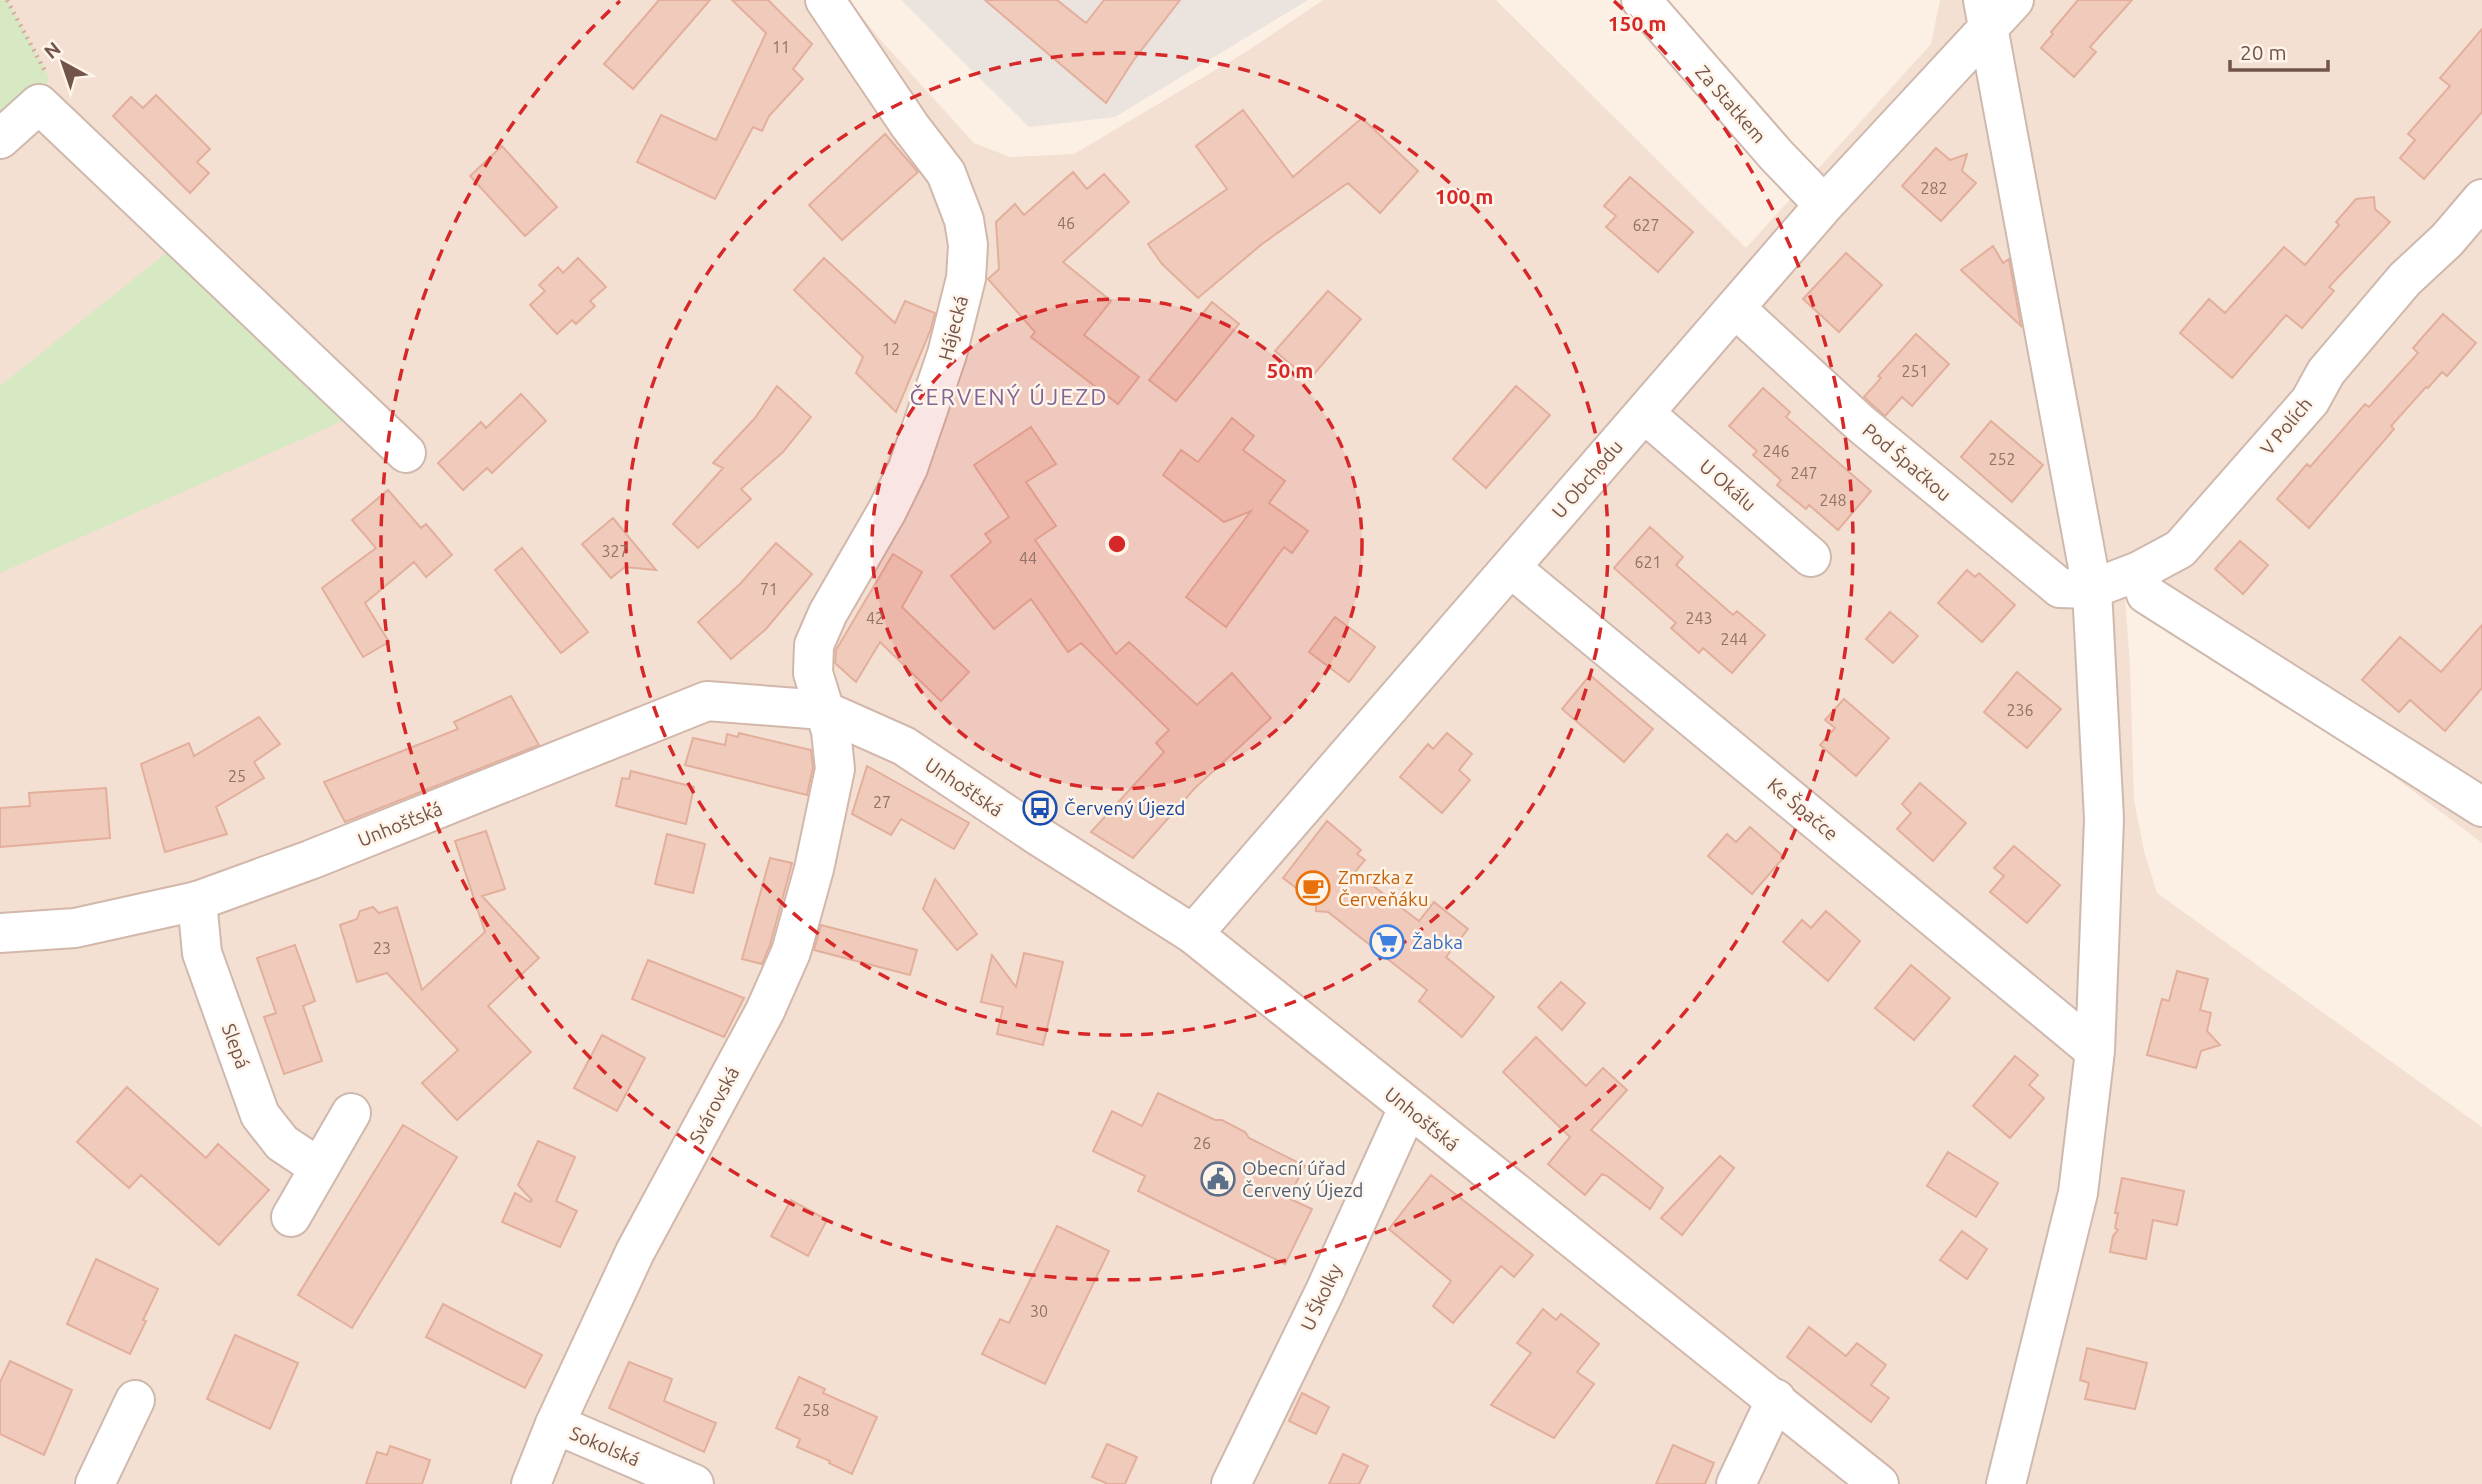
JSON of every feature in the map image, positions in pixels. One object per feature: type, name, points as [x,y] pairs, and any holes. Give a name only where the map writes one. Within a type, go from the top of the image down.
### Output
[{"type":"street","name":"Hájecká","points":[[823,710],[813,673],[814,645],[828,613],[887,511],[908,468],[947,354],[966,278],[968,245],[964,220],[946,173],[910,126],[825,0]]},
{"type":"street","name":"Za Statkem","points":[[1640,0],[1776,155],[1824,205]]},
{"type":"street","points":[[2006,1484],[2078,1193],[2095,1051],[2104,819],[2092,589],[1985,15],[2014,0]]},
{"type":"street","name":"U Obchodu","points":[[1193,934],[1985,15]]},
{"type":"street","points":[[0,139],[39,104],[406,453]]},
{"type":"street","name":"V Polích","points":[[2092,589],[2139,571],[2180,549],[2310,401],[2326,372],[2405,279],[2447,240],[2482,199]]},
{"type":"street","name":"Pod Špačkou","points":[[1735,308],[1860,423],[2060,588],[2092,589]]},
{"type":"street","name":"U Okálu","points":[[1644,413],[1811,557]]},
{"type":"street","name":"Ke Špačce","points":[[1511,568],[2095,1051]]},
{"type":"street","points":[[2139,571],[2146,594],[2482,807]]},
{"type":"street","name":"Unhošťská","points":[[3,941],[197,901],[310,860],[707,702],[823,710],[904,746],[1040,837],[1193,934],[1879,1484]]},
{"type":"street","name":"Svárovská","points":[[531,1484],[555,1424],[635,1252],[765,1011],[791,952],[814,869],[835,769],[834,743],[823,710]]},
{"type":"street","name":"Slepá","points":[[197,901],[202,953],[260,1115],[282,1143],[318,1167]]},
{"type":"street","name":"U Školky","points":[[1231,1484],[1325,1291],[1408,1108]]},
{"type":"street","points":[[292,1217],[351,1113]]},
{"type":"street","points":[[1736,1484],[1776,1399]]},
{"type":"street","points":[[95,1484],[135,1401]]},
{"type":"street","name":"Sokolská","points":[[555,1424],[694,1484]]},
{"type":"path","points":[[7,0],[49,78],[39,104]]},
{"type":"shaded area","points":[[0,0],[849,0],[878,37],[974,143],[1010,157],[1074,154],[1249,50],[1323,0],[1496,0],[1746,248],[1931,44],[1940,0],[2482,0],[2482,843],[2328,727],[2125,599],[2134,800],[2144,851],[2157,893],[2482,1127],[2482,1484],[0,1484]]},
{"type":"shaded area","points":[[901,0],[1308,0],[1115,117],[1029,127]]},
{"type":"green space","points":[[0,0],[7,0],[49,78],[39,104],[0,139]]},
{"type":"green space","points":[[166,253],[347,419],[0,573],[0,386]]},
{"type":"building","points":[[659,0],[710,0],[633,89],[604,64]]},
{"type":"building","points":[[732,0],[768,0],[812,44],[793,69],[803,79],[769,116],[762,131],[753,127],[715,199],[637,162],[661,115],[716,140],[766,33]]},
{"type":"building","points":[[985,0],[1057,0],[1086,23],[1104,0],[1180,0],[1133,61],[1106,103]]},
{"type":"building","points":[[2078,0],[2132,0],[2090,47],[2096,52],[2074,77],[2041,48]]},
{"type":"building","points":[[2482,29],[2482,112],[2424,179],[2400,158],[2415,140],[2408,134],[2450,86],[2440,78]]},
{"type":"building","points":[[156,95],[210,149],[197,162],[209,173],[190,193],[113,116],[131,97],[143,108]]},
{"type":"building","points":[[1243,110],[1293,177],[1362,118],[1418,171],[1380,213],[1348,183],[1262,244],[1198,298],[1162,264],[1148,244],[1227,189],[1196,146]]},
{"type":"building","points":[[885,134],[918,172],[842,240],[809,205]]},
{"type":"building","points":[[502,146],[557,207],[525,236],[470,176]]},
{"type":"building","points":[[1936,148],[1950,160],[1967,154],[1962,171],[1976,183],[1941,221],[1902,186]]},
{"type":"building","points":[[1073,172],[1087,189],[1104,174],[1129,202],[1063,262],[1111,301],[1084,335],[1139,377],[1118,404],[1031,337],[1035,332],[988,279],[999,269],[996,222],[1015,204],[1024,215]]},
{"type":"building","points":[[1630,177],[1693,232],[1658,272],[1606,227],[1616,216],[1604,206]]},
{"type":"building","points":[[2374,197],[2375,209],[2390,222],[2329,287],[2334,291],[2302,328],[2286,315],[2232,378],[2180,333],[2209,299],[2225,313],[2284,247],[2305,265],[2339,225],[2336,222],[2356,199]]},
{"type":"building","points":[[1993,246],[2003,263],[2009,259],[2021,326],[1961,270]]},
{"type":"building","points":[[1846,253],[1882,285],[1839,332],[1803,299]]},
{"type":"building","points":[[578,258],[606,287],[590,301],[595,306],[576,324],[572,320],[557,334],[530,305],[545,291],[539,285],[558,267],[563,273]]},
{"type":"building","points":[[824,258],[895,323],[905,301],[935,313],[931,329],[896,412],[856,373],[863,357],[794,290]]},
{"type":"building","points":[[1328,291],[1361,319],[1309,380],[1275,351]]},
{"type":"building","points":[[1212,302],[1239,324],[1176,401],[1149,380]]},
{"type":"building","points":[[2443,314],[2476,343],[2447,376],[2442,372],[2426,387],[2391,426],[2394,429],[2309,528],[2277,499],[2307,464],[2310,467],[2365,404],[2369,407],[2418,353],[2413,348]]},
{"type":"building","points":[[1916,334],[1949,364],[1912,406],[1902,397],[1885,416],[1864,397],[1881,378],[1878,376]]},
{"type":"building","points":[[777,386],[811,417],[783,452],[741,489],[751,499],[698,548],[673,524],[723,468],[713,463],[755,418]]},
{"type":"building","points":[[1516,386],[1550,415],[1486,488],[1453,459]]},
{"type":"building","points":[[1763,388],[1790,412],[1786,417],[1871,491],[1838,530],[1809,505],[1806,509],[1777,485],[1781,480],[1753,455],[1757,451],[1729,426]]},
{"type":"building","points":[[521,394],[546,421],[492,473],[487,468],[463,490],[438,463],[481,422],[486,428]]},
{"type":"building","points":[[1232,418],[1254,436],[1243,450],[1285,481],[1269,503],[1308,531],[1292,553],[1284,547],[1226,627],[1186,597],[1251,511],[1224,522],[1163,475],[1181,450],[1198,462]]},
{"type":"building","points":[[1991,421],[2043,465],[2012,502],[1961,457]]},
{"type":"building","points":[[1031,427],[1056,464],[1026,482],[1056,526],[1035,540],[1116,654],[1129,642],[1197,705],[1232,673],[1271,718],[1195,788],[1133,858],[1091,832],[1164,752],[1156,743],[1169,730],[1081,643],[1068,652],[1031,599],[994,629],[951,576],[991,542],[985,534],[1009,517],[974,465]]},
{"type":"building","points":[[388,490],[421,528],[426,524],[452,555],[426,577],[414,562],[365,603],[389,642],[363,657],[322,588],[376,548],[352,520]]},
{"type":"building","points":[[613,518],[656,570],[625,567],[611,578],[582,544]]},
{"type":"building","points":[[1650,527],[1683,557],[1676,565],[1733,615],[1737,611],[1765,635],[1732,673],[1703,648],[1699,653],[1671,628],[1676,623],[1614,568]]},
{"type":"building","points":[[2240,541],[2268,565],[2243,594],[2215,569]]},
{"type":"building","points":[[776,543],[812,574],[766,629],[731,659],[698,622],[741,583]]},
{"type":"building","points":[[522,548],[588,632],[561,653],[495,570]]},
{"type":"building","points":[[893,554],[922,572],[902,607],[969,672],[941,701],[880,642],[856,682],[835,663],[836,650]]},
{"type":"building","points":[[1967,570],[1975,577],[1979,573],[2015,605],[1982,642],[1938,603]]},
{"type":"building","points":[[1890,612],[1918,636],[1893,663],[1866,639]]},
{"type":"building","points":[[1335,617],[1375,647],[1349,682],[1309,652]]},
{"type":"building","points":[[2482,625],[2482,688],[2445,731],[2410,700],[2399,712],[2362,680],[2400,637],[2441,672]]},
{"type":"building","points":[[2017,672],[2061,709],[2027,748],[1984,712]]},
{"type":"building","points":[[1590,675],[1653,729],[1624,762],[1562,709]]},
{"type":"building","points":[[511,696],[539,745],[345,822],[324,782],[458,729],[454,722]]},
{"type":"building","points":[[1844,699],[1889,738],[1856,776],[1820,745],[1835,728],[1825,720]]},
{"type":"building","points":[[259,717],[280,744],[254,762],[264,778],[216,807],[227,834],[165,852],[141,764],[189,743],[194,756]]},
{"type":"building","points":[[739,733],[811,750],[813,768],[807,795],[685,765],[693,738],[725,745],[727,734],[738,737]]},
{"type":"building","points":[[1447,733],[1472,754],[1459,770],[1470,780],[1442,813],[1400,777],[1428,744],[1433,749]]},
{"type":"building","points":[[867,766],[969,823],[954,849],[901,819],[891,835],[852,814]]},
{"type":"building","points":[[631,771],[694,787],[686,824],[616,806],[622,778],[629,779]]},
{"type":"building","points":[[1920,783],[1966,823],[1933,861],[1897,829],[1911,813],[1902,804]]},
{"type":"building","points":[[106,788],[110,838],[0,847],[0,808],[30,806],[29,793]]},
{"type":"building","points":[[1327,821],[1361,850],[1357,854],[1365,860],[1355,872],[1419,921],[1434,902],[1468,929],[1446,957],[1494,997],[1462,1037],[1419,1001],[1427,990],[1328,912],[1316,911],[1316,903],[1283,878]]},
{"type":"building","points":[[1750,827],[1784,857],[1752,894],[1708,856],[1727,834],[1736,842]]},
{"type":"building","points":[[486,831],[505,889],[482,896],[539,958],[488,1006],[531,1052],[457,1120],[422,1083],[458,1050],[387,973],[357,982],[340,925],[357,919],[360,911],[373,907],[379,913],[397,907],[422,990],[485,932],[455,841]]},
{"type":"building","points":[[667,834],[705,844],[693,893],[655,884]]},
{"type":"building","points":[[2014,846],[2060,885],[2027,923],[1990,892],[2004,876],[1994,868]]},
{"type":"building","points":[[770,858],[792,863],[770,945],[762,964],[742,959]]},
{"type":"building","points":[[935,879],[977,934],[957,950],[923,909]]},
{"type":"building","points":[[1826,911],[1860,941],[1828,981],[1783,942],[1802,920],[1811,928]]},
{"type":"building","points":[[821,925],[917,950],[910,975],[814,950]]},
{"type":"building","points":[[295,945],[315,1001],[303,1006],[322,1061],[284,1074],[264,1017],[276,1013],[257,958]]},
{"type":"building","points":[[1024,953],[1063,962],[1043,1045],[997,1034],[1003,1007],[981,1002],[992,955],[1016,987]]},
{"type":"building","points":[[648,960],[744,998],[724,1037],[632,999]]},
{"type":"building","points":[[1911,965],[1950,998],[1914,1040],[1875,1008]]},
{"type":"building","points":[[2177,971],[2208,979],[2200,1010],[2211,1013],[2207,1031],[2220,1045],[2201,1051],[2196,1068],[2147,1055],[2162,999],[2169,1001]]},
{"type":"building","points":[[1561,982],[1585,1003],[1562,1030],[1538,1007]]},
{"type":"building","points":[[602,1035],[645,1058],[617,1111],[574,1088]]},
{"type":"building","points":[[1536,1037],[1586,1086],[1603,1068],[1627,1090],[1591,1130],[1663,1188],[1650,1209],[1602,1174],[1585,1195],[1548,1164],[1570,1137],[1503,1072]]},
{"type":"building","points":[[2015,1056],[2038,1075],[2029,1085],[2044,1098],[2010,1138],[1973,1106]]},
{"type":"building","points":[[127,1087],[206,1158],[218,1144],[269,1190],[219,1245],[141,1175],[129,1188],[77,1142]]},
{"type":"building","points":[[1158,1093],[1215,1120],[1222,1120],[1245,1132],[1249,1138],[1305,1166],[1288,1198],[1312,1209],[1285,1264],[1138,1191],[1145,1176],[1093,1151],[1112,1111],[1142,1126]]},
{"type":"building","points":[[403,1125],[457,1157],[352,1328],[298,1295]]},
{"type":"building","points":[[538,1141],[575,1157],[556,1201],[577,1211],[560,1247],[502,1222],[515,1193],[530,1202],[532,1200],[518,1185]]},
{"type":"building","points":[[1948,1152],[1998,1183],[1976,1217],[1927,1186]]},
{"type":"building","points":[[1720,1156],[1734,1168],[1682,1235],[1661,1218]]},
{"type":"building","points":[[1431,1175],[1533,1255],[1514,1277],[1501,1266],[1453,1323],[1433,1306],[1451,1281],[1389,1229]]},
{"type":"building","points":[[2122,1178],[2184,1191],[2177,1225],[2153,1220],[2146,1259],[2110,1252],[2113,1236],[2118,1230],[2115,1228],[2118,1213],[2115,1213]]},
{"type":"building","points":[[791,1200],[827,1220],[808,1256],[771,1236]]},
{"type":"building","points":[[1057,1226],[1109,1251],[1045,1384],[982,1354],[1000,1319],[1009,1323]]},
{"type":"building","points":[[1962,1231],[1987,1249],[1967,1279],[1940,1260]]},
{"type":"building","points":[[96,1259],[158,1289],[130,1354],[67,1324]]},
{"type":"building","points":[[443,1304],[542,1355],[525,1388],[426,1337]]},
{"type":"building","points":[[1543,1309],[1556,1320],[1561,1314],[1599,1344],[1577,1372],[1594,1384],[1554,1438],[1491,1405],[1531,1353],[1517,1343]]},
{"type":"building","points":[[1809,1327],[1846,1356],[1857,1343],[1886,1365],[1871,1385],[1889,1398],[1871,1422],[1787,1357]]},
{"type":"building","points":[[235,1335],[298,1363],[270,1429],[207,1399]]},
{"type":"building","points":[[2087,1348],[2147,1363],[2135,1409],[2085,1399],[2089,1383],[2080,1380]]},
{"type":"building","points":[[10,1361],[72,1390],[44,1455],[0,1434],[0,1382]]},
{"type":"building","points":[[629,1362],[672,1379],[664,1401],[716,1423],[704,1452],[609,1408]]},
{"type":"building","points":[[799,1377],[825,1389],[823,1393],[877,1417],[852,1474],[797,1447],[800,1439],[776,1428]]},
{"type":"building","points":[[1302,1393],[1329,1407],[1316,1434],[1289,1421]]},
{"type":"building","points":[[1107,1444],[1137,1457],[1125,1484],[1108,1484],[1092,1477]]},
{"type":"building","points":[[1673,1445],[1714,1463],[1705,1484],[1656,1484]]},
{"type":"building","points":[[390,1446],[430,1460],[422,1484],[366,1484],[377,1452],[387,1455]]},
{"type":"building","points":[[1343,1454],[1368,1466],[1359,1484],[1329,1484]]},
{"type":"place","name":"Červený Újezd","points":[[1040,808]]},
{"type":"place","name":"Zmrzka z Červeňáku","points":[[1313,888]]},
{"type":"place","name":"Žabka","points":[[1387,942]]},
{"type":"place","name":"Obecní úřad Červený Újezd","points":[[1218,1179]]},
{"type":"district","name":"ČERVENÝ ÚJEZD","points":[[1009,396]]}]
